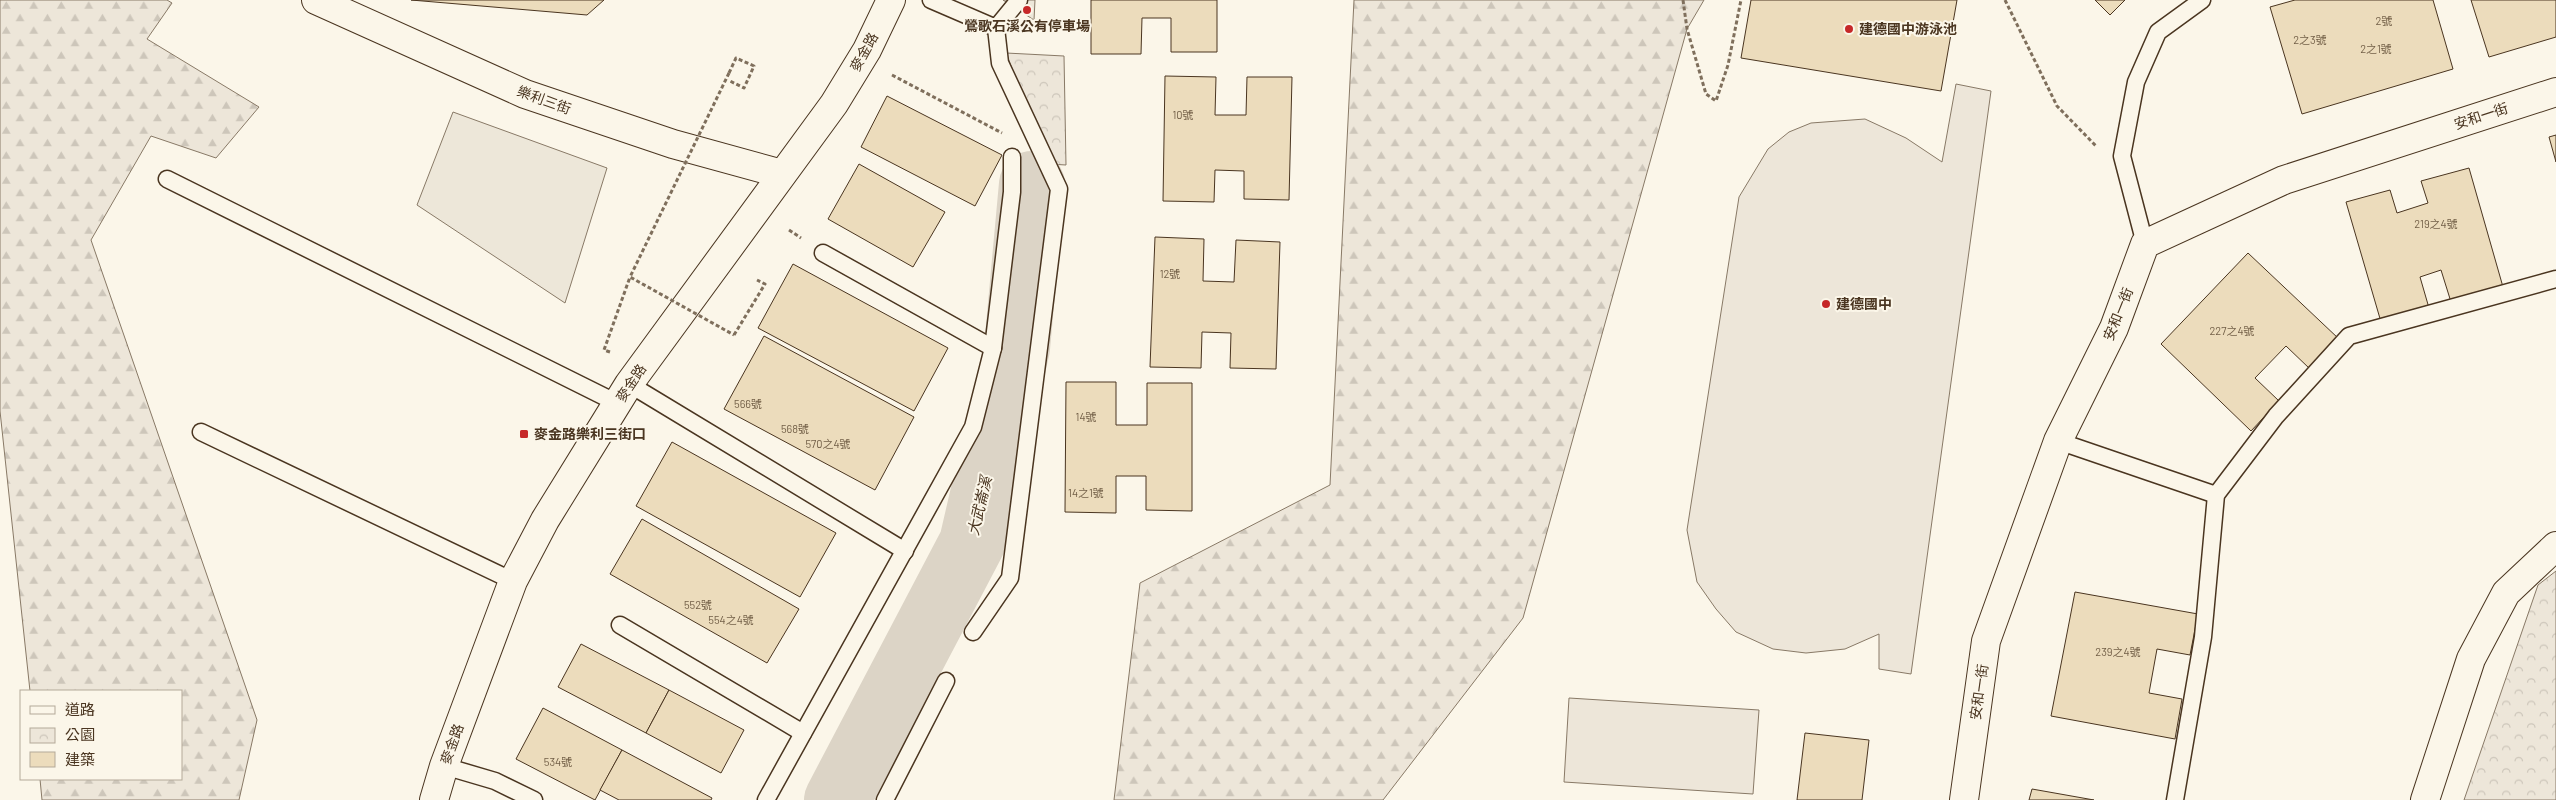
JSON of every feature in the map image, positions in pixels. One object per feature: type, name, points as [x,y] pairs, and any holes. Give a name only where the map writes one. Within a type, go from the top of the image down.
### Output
[{"type":"street","name":"樂利三街","points":[[316,0],[525,94],[673,144],[782,174]]},
{"type":"street","name":"麥金路","points":[[434,800],[444,766],[513,581],[545,520],[623,393],[838,96],[868,50],[891,0]]},
{"type":"street","name":"安和一街","points":[[1964,800],[1986,641],[2058,441],[2114,328],[2145,244],[2284,180],[2556,92]]},
{"type":"street","points":[[2425,800],[2471,659],[2506,592],[2556,546]]},
{"type":"lane","points":[[931,0],[996,28]]},
{"type":"lane","points":[[973,632],[1010,578],[1059,189],[1000,63],[996,28],[1019,0]]},
{"type":"lane","points":[[2145,244],[2122,156],[2136,82],[2158,32],[2202,0]]},
{"type":"lane","points":[[766,800],[973,427],[993,348],[1012,192],[1012,157]]},
{"type":"lane","points":[[167,179],[623,393],[905,551]]},
{"type":"lane","points":[[823,253],[993,348]]},
{"type":"lane","points":[[2175,800],[2203,637],[2216,495],[2276,416],[2349,336],[2556,279]]},
{"type":"lane","points":[[201,432],[513,581]]},
{"type":"lane","points":[[2058,441],[2216,495]]},
{"type":"lane","points":[[620,625],[803,733]]},
{"type":"lane","points":[[886,800],[946,681]]},
{"type":"lane","points":[[444,766],[496,781],[534,800]]},
{"type":"path","points":[[1683,0],[1687,29],[1706,94],[1716,101],[1728,65],[1741,0]]},
{"type":"path","points":[[2005,0],[2057,106],[2128,180]]},
{"type":"path","points":[[611,353],[604,350],[630,276],[736,58],[754,66],[744,88],[730,81]]},
{"type":"path","points":[[892,75],[1007,135],[1012,157]]},
{"type":"path","points":[[630,276],[734,335],[765,284],[757,280]]},
{"type":"green space","points":[[0,0],[167,0],[172,3],[147,39],[259,107],[216,158],[151,136],[91,240],[257,720],[239,800],[42,800],[40,780],[182,780],[182,690],[30,690],[0,411]]},
{"type":"green space","points":[[1354,0],[1704,0],[1687,29],[1523,618],[1383,800],[1114,800],[1140,583],[1330,485]]},
{"type":"green space","points":[[1006,53],[1064,56],[1066,165],[1049,164]]},
{"type":"green space","points":[[1956,84],[1991,91],[1911,674],[1879,669],[1879,634],[1845,649],[1806,653],[1773,649],[1736,632],[1716,609],[1697,582],[1687,530],[1739,197],[1768,149],[1789,132],[1811,123],[1865,119],[1906,138],[1942,162]]},
{"type":"green space","points":[[2556,571],[2556,800],[2464,800],[2538,585]]},
{"type":"green space","points":[[1569,698],[1759,710],[1753,794],[1564,782]]},
{"type":"shaded area","name":"鶯歌石溪公有停車場","points":[[1003,0],[1035,0],[1034,20]]},
{"type":"shaded area","points":[[453,112],[607,168],[565,303],[417,205]]},
{"type":"building","points":[[411,0],[604,0],[587,15]]},
{"type":"building","points":[[1091,0],[1217,0],[1217,52],[1171,52],[1171,18],[1142,18],[1141,54],[1091,54]]},
{"type":"building","name":"建德國中游泳池","points":[[1751,0],[1957,0],[1941,91],[1741,58]]},
{"type":"building","points":[[2095,0],[2125,0],[2110,15]]},
{"type":"building","points":[[2295,0],[2433,0],[2453,69],[2302,114],[2270,7]]},
{"type":"building","points":[[2471,0],[2556,0],[2556,37],[2489,57]]},
{"type":"building","points":[[1165,76],[1216,77],[1215,115],[1246,115],[1247,77],[1292,77],[1289,200],[1244,199],[1244,171],[1215,170],[1214,202],[1163,201]]},
{"type":"building","points":[[887,96],[1002,155],[975,206],[861,147]]},
{"type":"building","points":[[2556,135],[2556,162],[2549,137]]},
{"type":"building","points":[[859,164],[945,212],[913,267],[828,219]]},
{"type":"building","points":[[2469,168],[2503,287],[2451,302],[2441,270],[2420,277],[2429,308],[2381,322],[2346,202],[2390,190],[2397,213],[2428,203],[2421,181]]},
{"type":"building","points":[[1155,237],[1204,239],[1203,281],[1234,282],[1236,240],[1280,242],[1276,369],[1230,368],[1231,333],[1202,332],[1201,368],[1150,367]]},
{"type":"building","points":[[2248,253],[2339,339],[2310,369],[2286,346],[2255,378],[2279,401],[2251,431],[2161,344]]},
{"type":"building","points":[[793,264],[948,348],[914,411],[758,328]]},
{"type":"building","points":[[764,336],[914,417],[875,490],[724,409]]},
{"type":"building","points":[[1066,382],[1116,382],[1116,425],[1147,425],[1147,383],[1192,383],[1192,511],[1146,510],[1146,476],[1116,476],[1116,513],[1065,512]]},
{"type":"building","points":[[672,442],[836,533],[800,597],[636,506]]},
{"type":"building","points":[[642,519],[799,609],[767,663],[610,574]]},
{"type":"building","points":[[2075,592],[2198,614],[2190,655],[2157,649],[2149,693],[2182,699],[2175,739],[2051,716]]},
{"type":"building","points":[[581,644],[669,690],[646,733],[558,687]]},
{"type":"building","points":[[669,690],[744,730],[721,773],[646,733]]},
{"type":"building","points":[[543,708],[622,750],[595,800],[516,759]]},
{"type":"building","points":[[1805,733],[1869,740],[1862,800],[1797,800]]},
{"type":"building","points":[[622,750],[712,798],[711,800],[619,800],[600,790]]},
{"type":"building","points":[[2032,789],[2094,800],[2029,800]]},
{"type":"waterway","name":"大武崙溪","points":[[837,800],[972,543],[1017,348],[1032,184]]},
{"type":"place","name":"鶯歌石溪公有停車場","points":[[1027,10]]},
{"type":"place","name":"建德國中游泳池","points":[[1849,29]]},
{"type":"place","name":"建德國中","points":[[1826,304]]},
{"type":"place","name":"麥金路樂利三街口","points":[[524,434]]}]
